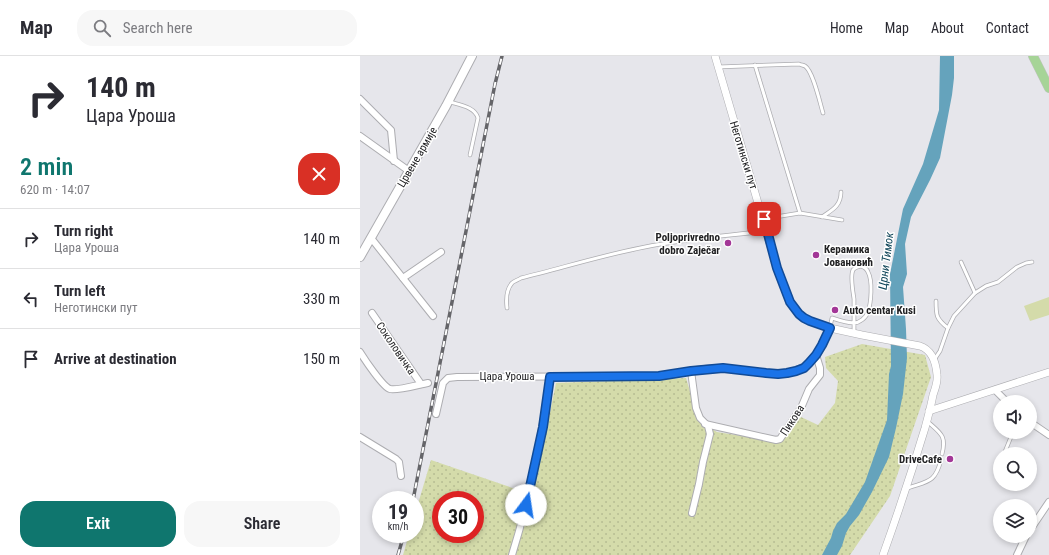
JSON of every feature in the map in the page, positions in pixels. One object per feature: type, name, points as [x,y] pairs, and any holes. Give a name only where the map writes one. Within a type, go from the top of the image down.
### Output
[{"type":"main road","name":"Црвене армије","points":[[360,257],[448,102],[472,56]]},
{"type":"main road","points":[[1033,56],[1049,88]]},
{"type":"street","name":"Неготински пут","points":[[715,56],[764,219],[777,268],[790,302],[799,314],[810,321],[830,328],[920,346],[926,348],[934,360]]},
{"type":"street","points":[[360,99],[391,130],[394,161]]},
{"type":"street","points":[[360,136],[409,171]]},
{"type":"street","points":[[371,238],[433,316]]},
{"type":"street","points":[[403,278],[441,252]]},
{"type":"street","name":"Соколовичка","points":[[372,313],[420,384]]},
{"type":"street","name":"Цара Уроша","points":[[436,414],[443,383],[448,378],[465,376],[659,376],[723,368],[778,374],[787,373],[804,368],[816,355],[830,328]]},
{"type":"street","points":[[360,352],[385,385],[390,389],[397,389],[428,382]]},
{"type":"street","name":"Пикова","points":[[705,424],[776,440],[780,439],[801,408],[812,385],[820,375],[821,372],[816,355]]},
{"type":"street","points":[[883,555],[927,421],[937,382],[934,360]]},
{"type":"street","points":[[691,371],[696,408],[700,418],[708,426],[710,434],[692,513]]},
{"type":"street","points":[[929,411],[1049,372]]},
{"type":"street","points":[[512,555],[529,492],[543,427],[550,377]]},
{"type":"street","points":[[995,390],[1000,395]]},
{"type":"street","points":[[1037,427],[1049,435]]},
{"type":"street","points":[[360,437],[396,459],[399,462],[401,476]]},
{"type":"street","points":[[1037,520],[1049,502]]},
{"type":"street","points":[[1017,555],[1023,543]]},
{"type":"lane","points":[[718,67],[799,64],[805,66],[813,79],[823,113]]},
{"type":"lane","points":[[755,65],[800,213]]},
{"type":"lane","points":[[448,102],[473,110],[476,113],[478,118],[470,155]]},
{"type":"lane","points":[[822,217],[840,201],[841,192]]},
{"type":"lane","points":[[764,219],[800,213],[842,220]]},
{"type":"lane","points":[[507,308],[507,292],[512,284],[521,278],[645,247],[767,231]]},
{"type":"lane","points":[[961,262],[975,293]]},
{"type":"lane","points":[[934,360],[940,351],[954,316],[975,293],[986,286],[998,282],[1017,267],[1032,262]]},
{"type":"lane","points":[[830,328],[832,318],[854,323],[863,319],[868,313],[871,292],[870,279],[868,271],[861,266],[854,268],[852,271],[854,323],[854,333]]},
{"type":"lane","points":[[936,301],[936,314],[938,320],[948,328]]},
{"type":"lane","points":[[927,421],[942,434],[944,440],[942,454]]},
{"type":"lane","points":[[906,488],[930,480],[934,477],[938,471],[941,460]]},
{"type":"green space","points":[[1049,297],[1049,315],[1030,321],[1024,306]]},
{"type":"green space","points":[[862,344],[925,355],[931,377],[890,496],[850,555],[403,555],[406,543],[424,543],[424,491],[422,491],[431,460],[533,495],[556,383],[686,378],[699,421],[717,432],[780,442],[801,417],[818,425],[835,403],[838,381],[826,368],[825,357]]},
{"type":"water","points":[[940,56],[954,56],[952,95],[940,158],[911,217],[905,244],[907,274],[903,287],[907,358],[903,394],[896,428],[889,457],[859,515],[846,533],[842,546],[837,555],[822,555],[837,523],[846,514],[865,482],[887,420],[889,374],[891,366],[890,274],[903,209],[923,164],[939,110]]},
{"type":"railway","points":[[415,491],[495,84],[502,56]]},
{"type":"railway","points":[[398,555],[401,543]]},
{"type":"place","name":"Poljoprivredno dobro Zaječar","points":[[728,243]]},
{"type":"place","name":"Керамика Јовановић","points":[[816,255]]},
{"type":"place","name":"Auto centar Kusi","points":[[835,310]]},
{"type":"place","name":"DriveCafe","points":[[950,459]]},
{"type":"route","points":[[526,505],[543,427],[550,377],[659,376],[723,368],[778,374],[804,368],[816,355],[830,328],[804,318],[790,302],[777,268],[764,219]]},
{"type":"water label","name":"Црни Тимок","points":[[886,261]]}]
